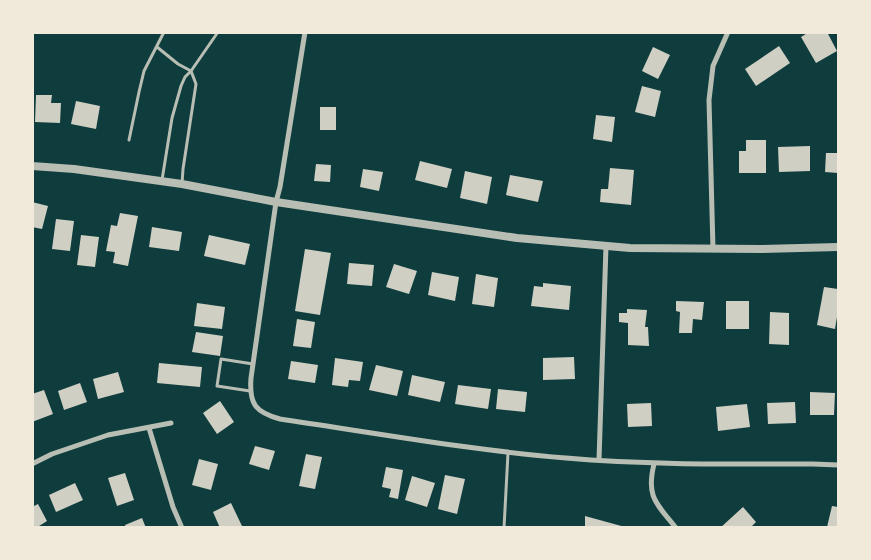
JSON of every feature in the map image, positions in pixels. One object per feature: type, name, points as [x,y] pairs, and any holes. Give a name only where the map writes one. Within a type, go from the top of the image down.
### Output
[{"type":"street","points":[[305,32],[280,188],[276,202],[253,364],[251,392],[258,409],[267,415],[280,419],[508,452],[654,464],[838,465]]},
{"type":"street","points":[[713,249],[709,100],[713,66],[728,32]]},
{"type":"street","points":[[32,166],[74,169],[162,181],[276,202],[517,238],[606,246],[713,249],[838,247]]},
{"type":"street","points":[[599,460],[606,246]]},
{"type":"street","points":[[32,464],[52,454],[108,435],[171,424]]},
{"type":"street","points":[[149,428],[172,507],[182,528]]},
{"type":"street","points":[[654,464],[650,478],[654,499],[676,528]]},
{"type":"lane","points":[[129,140],[144,71],[164,32]]},
{"type":"lane","points":[[162,181],[172,118],[181,86],[185,77],[218,32]]},
{"type":"lane","points":[[157,47],[178,64],[191,71],[196,84],[182,184]]},
{"type":"lane","points":[[251,392],[217,386],[221,359],[253,364]]},
{"type":"lane","points":[[504,528],[508,452]]},
{"type":"building","points":[[809,32],[827,32],[837,51],[816,63],[801,37]]},
{"type":"building","points":[[779,46],[790,63],[756,86],[745,69]]},
{"type":"building","points":[[653,47],[670,55],[658,79],[642,71]]},
{"type":"building","points":[[642,86],[661,91],[655,117],[635,112]]},
{"type":"building","points":[[36,95],[52,95],[51,103],[61,103],[60,123],[35,122]]},
{"type":"building","points":[[76,101],[100,106],[96,129],[71,124]]},
{"type":"building","points":[[320,107],[336,107],[336,130],[320,130]]},
{"type":"building","points":[[596,115],[615,117],[612,142],[593,139]]},
{"type":"building","points":[[746,140],[766,140],[766,173],[739,173],[739,151],[746,151]]},
{"type":"building","points":[[810,146],[810,171],[779,172],[778,147]]},
{"type":"building","points":[[826,153],[838,153],[838,173],[825,172]]},
{"type":"building","points":[[420,161],[452,169],[447,188],[415,180]]},
{"type":"building","points":[[316,164],[331,165],[330,182],[314,181]]},
{"type":"building","points":[[610,168],[634,170],[631,205],[600,202],[601,189],[608,189]]},
{"type":"building","points":[[363,169],[383,172],[379,191],[360,187]]},
{"type":"building","points":[[465,171],[492,177],[487,204],[460,198]]},
{"type":"building","points":[[510,175],[543,181],[538,202],[506,195]]},
{"type":"building","points":[[32,202],[48,206],[42,229],[32,227]]},
{"type":"building","points":[[120,213],[138,216],[128,266],[113,263],[115,252],[106,251],[111,225],[117,226]]},
{"type":"building","points":[[56,219],[74,221],[70,251],[52,249]]},
{"type":"building","points":[[152,227],[182,232],[179,251],[149,247]]},
{"type":"building","points":[[81,235],[99,237],[95,267],[77,265]]},
{"type":"building","points":[[209,235],[250,244],[245,265],[204,256]]},
{"type":"building","points":[[305,249],[331,253],[320,315],[295,311]]},
{"type":"building","points":[[349,263],[374,265],[372,286],[347,284]]},
{"type":"building","points":[[394,264],[417,271],[409,294],[386,287]]},
{"type":"building","points":[[432,272],[459,277],[455,301],[428,295]]},
{"type":"building","points":[[476,274],[498,278],[494,307],[472,304]]},
{"type":"building","points":[[543,283],[571,286],[569,310],[531,306],[534,286],[543,287]]},
{"type":"building","points":[[824,287],[838,289],[838,311],[835,329],[817,325]]},
{"type":"building","points":[[676,301],[704,302],[702,320],[693,319],[692,333],[679,333],[680,312],[676,311]]},
{"type":"building","points":[[726,301],[749,301],[749,329],[726,329]]},
{"type":"building","points":[[197,303],[225,307],[222,329],[194,326]]},
{"type":"building","points":[[627,309],[647,310],[645,327],[648,327],[649,346],[628,345],[628,323],[619,322],[619,313],[627,313]]},
{"type":"building","points":[[770,312],[789,313],[789,345],[769,344]]},
{"type":"building","points":[[297,319],[315,322],[311,348],[293,346]]},
{"type":"building","points":[[196,332],[223,336],[220,356],[192,352]]},
{"type":"building","points":[[574,357],[575,379],[543,380],[543,358]]},
{"type":"building","points":[[335,358],[363,362],[360,381],[349,380],[348,387],[332,385]]},
{"type":"building","points":[[291,361],[318,365],[315,383],[288,379]]},
{"type":"building","points":[[159,363],[202,367],[200,387],[157,383]]},
{"type":"building","points":[[376,365],[403,371],[397,396],[369,390]]},
{"type":"building","points":[[118,372],[124,392],[98,399],[93,379]]},
{"type":"building","points":[[412,375],[445,382],[440,402],[408,395]]},
{"type":"building","points":[[80,383],[87,402],[64,410],[58,391]]},
{"type":"building","points":[[458,385],[491,389],[488,409],[455,404]]},
{"type":"building","points":[[498,389],[527,392],[525,412],[496,409]]},
{"type":"building","points":[[44,390],[53,414],[32,422],[32,394]]},
{"type":"building","points":[[810,392],[835,393],[834,415],[810,415]]},
{"type":"building","points":[[220,401],[234,422],[217,434],[203,413]]},
{"type":"building","points":[[795,402],[796,423],[768,424],[767,403]]},
{"type":"building","points":[[651,403],[652,426],[628,427],[627,404]]},
{"type":"building","points":[[747,404],[750,427],[718,431],[716,407]]},
{"type":"building","points":[[255,446],[275,451],[269,470],[249,464]]},
{"type":"building","points":[[306,454],[322,457],[315,489],[299,486]]},
{"type":"building","points":[[199,459],[218,464],[211,490],[192,485]]},
{"type":"building","points":[[386,467],[403,470],[398,499],[389,497],[391,489],[382,487]]},
{"type":"building","points":[[125,473],[134,500],[117,506],[108,478]]},
{"type":"building","points":[[445,475],[465,479],[457,514],[438,509]]},
{"type":"building","points":[[412,476],[435,483],[427,507],[405,500]]},
{"type":"building","points":[[75,483],[83,500],[56,512],[49,495]]},
{"type":"building","points":[[231,503],[242,526],[240,528],[220,528],[213,512]]},
{"type":"building","points":[[38,504],[47,521],[36,528],[32,528],[32,507]]},
{"type":"building","points":[[832,506],[838,507],[838,528],[827,527]]},
{"type":"building","points":[[743,507],[756,522],[750,528],[720,528]]},
{"type":"building","points":[[585,516],[625,527],[625,528],[585,528]]},
{"type":"building","points":[[142,518],[146,528],[126,528],[125,525]]}]
